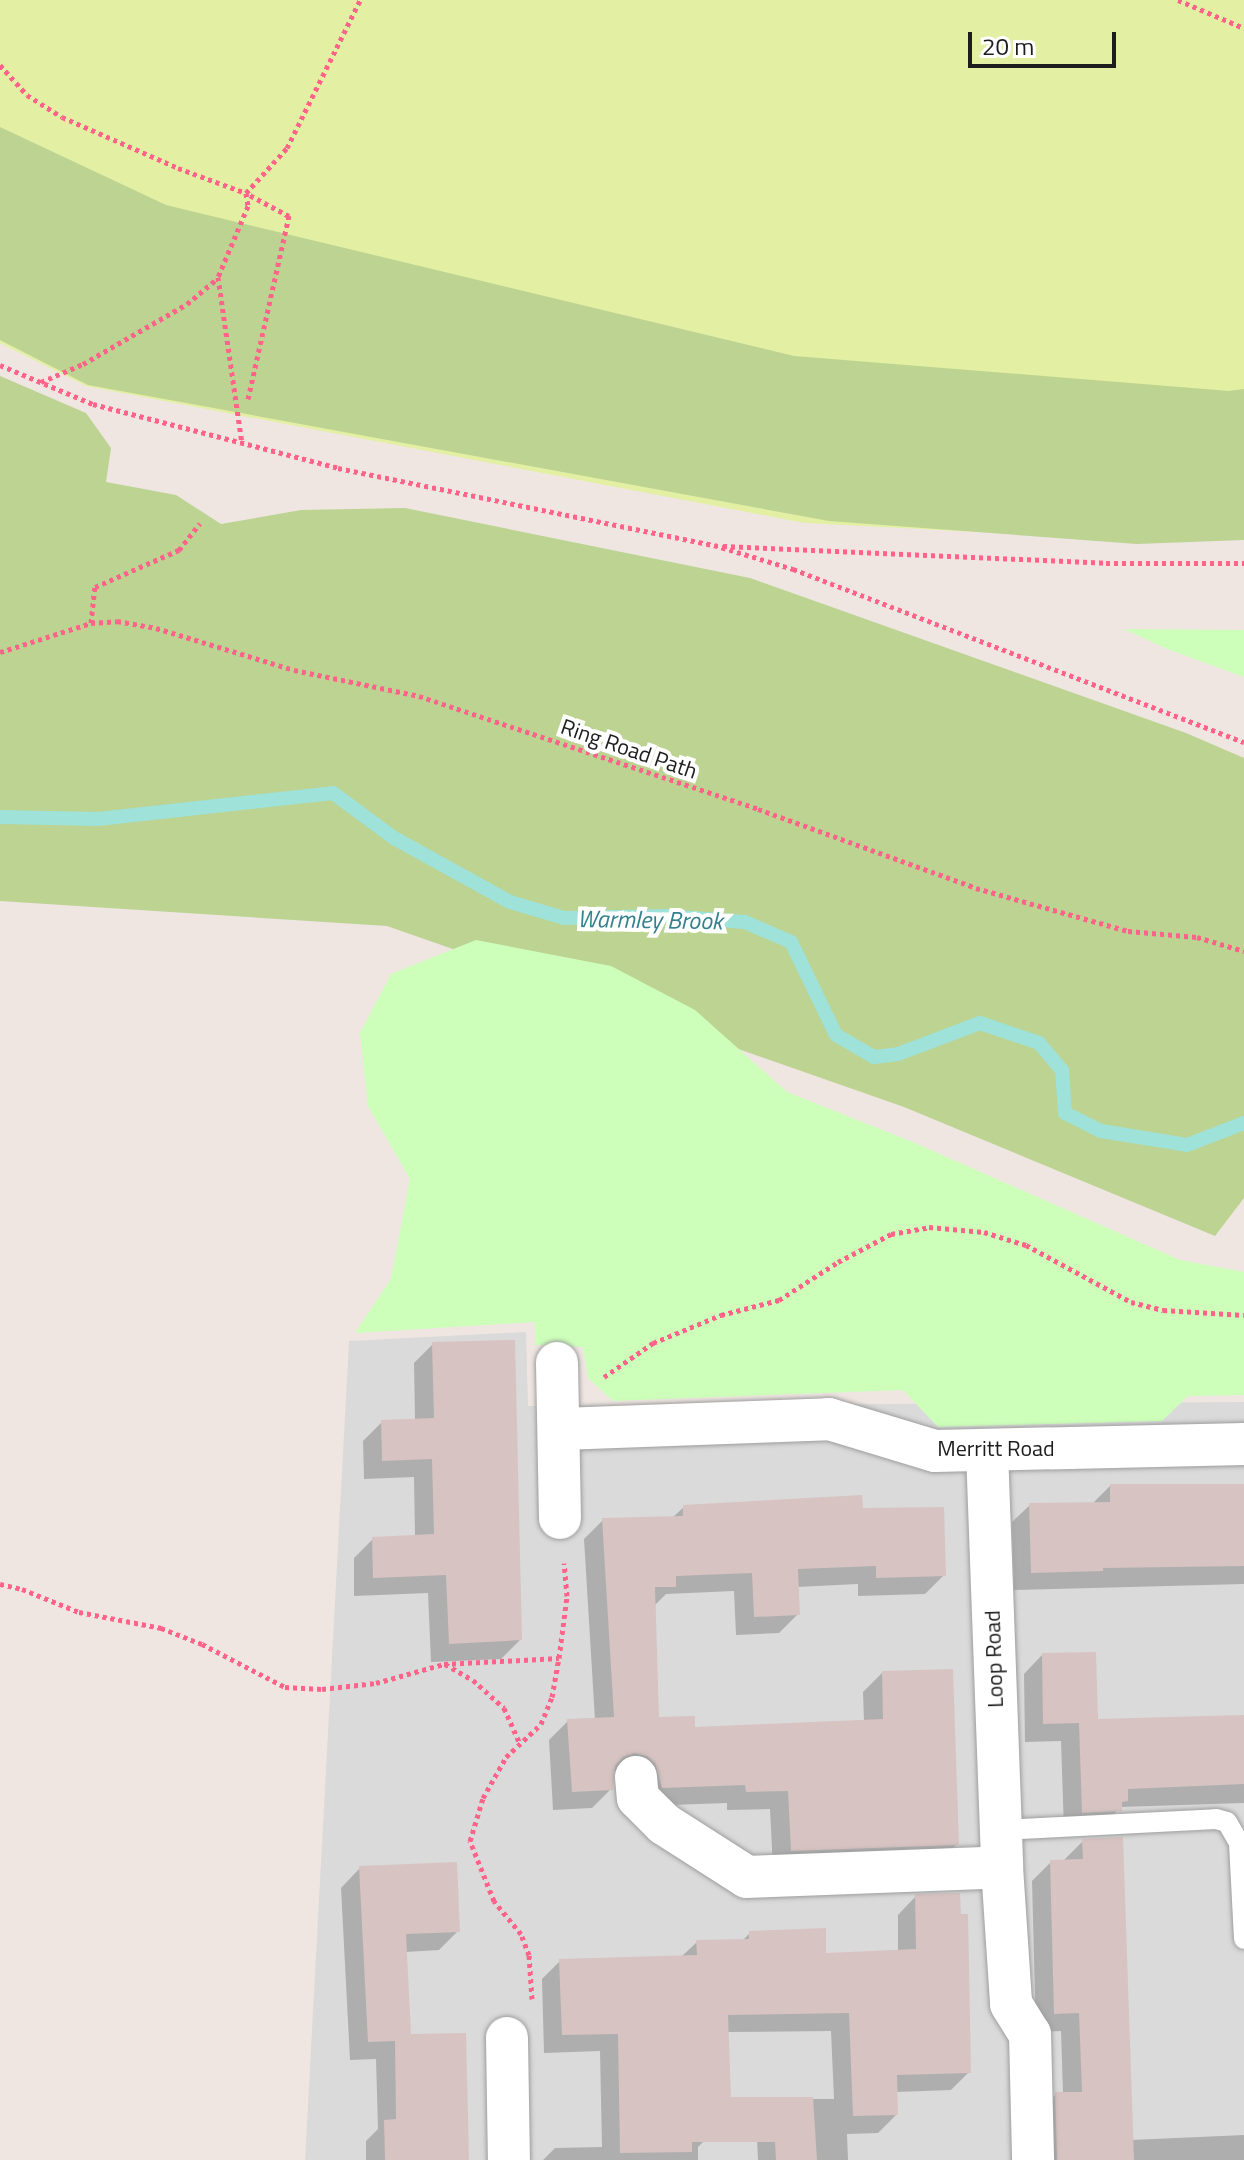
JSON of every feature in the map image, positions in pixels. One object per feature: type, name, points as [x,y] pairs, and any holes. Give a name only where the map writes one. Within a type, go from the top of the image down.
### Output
[{"type":"street","points":[[557,1363],[561,1424],[560,1518]]},
{"type":"street","name":"Merritt Road","points":[[561,1424],[829,1419],[935,1451],[1244,1444]]},
{"type":"street","name":"Loop Road","points":[[987,1451],[1011,2004],[1030,2034],[1033,2160]]},
{"type":"street","points":[[636,1777],[638,1798],[664,1824],[747,1877],[1002,1849]]},
{"type":"street","points":[[507,2038],[509,2160]]},
{"type":"lane","points":[[1002,1849],[1216,1819],[1227,1822],[1239,1843],[1244,1939]]},
{"type":"path","points":[[246,193],[287,148],[360,0]]},
{"type":"path","points":[[1178,0],[1244,28]]},
{"type":"path","points":[[0,65],[27,95],[62,117],[178,168],[246,193],[289,216],[248,399]]},
{"type":"path","points":[[40,382],[83,364],[187,304],[218,277],[248,206],[246,193]]},
{"type":"path","points":[[218,277],[242,443]]},
{"type":"path","points":[[0,365],[93,404],[338,468],[714,545],[793,569],[1244,742]]},
{"type":"path","points":[[91,623],[95,587],[179,550],[200,523]]},
{"type":"path","points":[[714,545],[1106,563],[1244,563]]},
{"type":"path","name":"Ring Road Path","points":[[0,652],[91,623],[117,621],[156,628],[294,670],[419,696],[758,809],[976,888],[1128,931],[1197,937],[1244,951]]},
{"type":"path","points":[[561,1424],[604,1377],[653,1343],[721,1315],[779,1300],[838,1262],[891,1234],[929,1227],[984,1232],[1026,1245],[1131,1302],[1163,1310],[1244,1315]]},
{"type":"path","points":[[532,2002],[529,1955],[521,1934],[494,1901],[470,1841],[483,1798],[506,1757],[541,1724],[552,1697],[567,1596],[560,1518]]},
{"type":"path","points":[[0,1584],[22,1589],[79,1612],[161,1628],[202,1644],[285,1687],[322,1689],[376,1683],[444,1664],[559,1658]]},
{"type":"path","points":[[444,1664],[473,1680],[504,1708],[520,1744]]},
{"type":"shaded area","points":[[526,1332],[528,1406],[1244,1402],[1244,2160],[305,2160],[349,1341]]},
{"type":"green space","points":[[0,0],[1244,0],[1244,538],[1131,540],[805,523],[86,386],[0,343]]},
{"type":"green space","points":[[0,127],[166,205],[794,356],[1229,391],[1244,389],[1244,540],[1137,544],[829,521],[88,385],[0,340]]},
{"type":"green space","points":[[0,376],[86,413],[111,448],[106,482],[176,495],[221,524],[301,510],[405,508],[750,578],[1186,733],[1244,758],[1244,1198],[1215,1236],[904,1107],[387,926],[0,901]]},
{"type":"green space","points":[[1124,629],[1244,630],[1244,677],[1167,649]]},
{"type":"green space","points":[[476,940],[611,966],[695,1010],[787,1092],[915,1143],[1180,1260],[1244,1272],[1244,1395],[1188,1396],[1162,1421],[938,1427],[903,1390],[613,1401],[588,1378],[583,1347],[536,1345],[535,1322],[355,1333],[391,1279],[410,1179],[368,1106],[360,1033],[391,974]]},
{"type":"building","points":[[515,1340],[522,1640],[449,1644],[446,1575],[373,1578],[372,1537],[434,1534],[432,1459],[382,1461],[381,1420],[434,1418],[432,1342]]},
{"type":"building","points":[[1110,1484],[1244,1484],[1244,1566],[1103,1568],[1103,1571],[1031,1573],[1029,1503],[1110,1502]]},
{"type":"building","points":[[862,1495],[863,1508],[944,1507],[946,1576],[876,1578],[876,1566],[798,1569],[800,1615],[754,1617],[752,1573],[676,1576],[676,1587],[655,1587],[659,1717],[695,1716],[695,1727],[883,1719],[882,1671],[953,1669],[959,1845],[791,1851],[788,1791],[746,1792],[745,1785],[662,1788],[655,1763],[647,1756],[634,1753],[623,1757],[615,1766],[613,1790],[572,1792],[567,1719],[614,1717],[602,1518],[683,1516],[683,1505]]},
{"type":"building","points":[[1096,1652],[1098,1719],[1244,1715],[1244,1784],[1128,1789],[1128,1801],[1122,1802],[1122,1811],[1082,1813],[1079,1723],[1043,1724],[1042,1653]]},
{"type":"building","points":[[1123,1837],[1134,2160],[1057,2160],[1055,2092],[1082,2092],[1079,2013],[1054,2014],[1050,1860],[1083,1859],[1082,1839]]},
{"type":"building","points":[[457,1862],[460,1932],[406,1934],[411,2034],[466,2033],[469,2160],[385,2160],[384,2120],[396,2119],[395,2041],[368,2042],[359,1866]]},
{"type":"building","points":[[960,1893],[961,1914],[968,1914],[971,2073],[897,2075],[898,2115],[853,2116],[849,2013],[728,2015],[731,2097],[813,2097],[817,2160],[776,2160],[775,2142],[692,2142],[692,2152],[620,2153],[618,2034],[562,2035],[559,1959],[697,1955],[696,1940],[749,1939],[749,1931],[826,1928],[826,1953],[916,1949],[915,1894]]},
{"type":"waterway","name":"Warmley Brook","points":[[0,817],[98,819],[333,793],[394,838],[510,902],[564,918],[666,916],[745,922],[791,942],[836,1035],[874,1057],[898,1054],[980,1023],[1039,1043],[1062,1070],[1065,1113],[1101,1131],[1187,1145],[1244,1123]]}]
